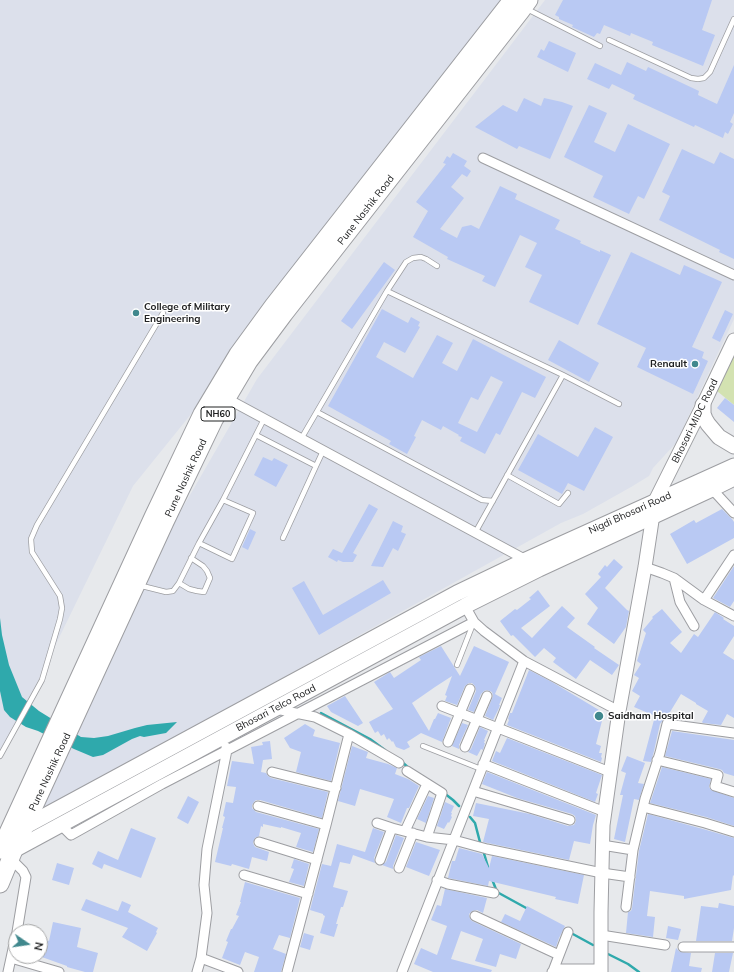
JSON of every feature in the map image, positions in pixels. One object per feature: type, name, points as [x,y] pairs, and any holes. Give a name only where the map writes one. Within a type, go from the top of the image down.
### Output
[{"type":"highway","name":"Pune Nashik Road","points":[[8,853],[26,826],[136,585],[214,420],[221,395],[238,354],[274,306],[522,2]]},
{"type":"highway","name":"Pune Nashik Road","points":[[0,884],[8,853],[156,510],[202,414],[221,395]]},
{"type":"main road","points":[[703,405],[703,414],[708,424],[720,437],[734,446]]},
{"type":"main road","name":"Nigdi Bhosari Road","points":[[526,560],[734,466]]},
{"type":"main road","name":"Nigdi Bhosari Road","points":[[539,569],[734,478]]},
{"type":"main road","name":"Bhosari Telco Road","points":[[26,826],[457,593],[526,560]]},
{"type":"main road","name":"Bhosari Telco Road","points":[[8,853],[61,825],[225,744],[276,709],[465,606],[539,569]]},
{"type":"street","points":[[483,158],[734,275]]},
{"type":"street","name":"Bhosari-MIDC Road","points":[[601,970],[603,825],[619,711],[645,567],[655,501],[734,340]]},
{"type":"street","points":[[221,395],[475,534],[526,560],[539,569]]},
{"type":"street","points":[[712,489],[734,513]]},
{"type":"street","points":[[704,600],[734,555]]},
{"type":"street","points":[[645,567],[674,578],[704,600],[734,616]]},
{"type":"street","points":[[674,578],[680,602],[694,626]]},
{"type":"street","points":[[465,606],[474,622],[524,661],[619,711]]},
{"type":"street","points":[[197,972],[202,958],[207,913],[204,885],[207,849],[225,744],[298,714],[474,622]]},
{"type":"street","points":[[402,972],[524,661]]},
{"type":"street","points":[[448,742],[470,689]]},
{"type":"street","points":[[465,747],[487,696]]},
{"type":"street","points":[[442,706],[610,772]]},
{"type":"street","points":[[276,709],[315,717],[349,734],[399,763]]},
{"type":"street","points":[[626,907],[633,850],[643,807],[658,760],[667,724],[734,733]]},
{"type":"street","points":[[287,972],[349,734]]},
{"type":"street","points":[[658,760],[718,776],[715,786],[734,792]]},
{"type":"street","points":[[482,767],[605,812]]},
{"type":"street","points":[[407,771],[442,793],[427,837]]},
{"type":"street","points":[[272,772],[336,788]]},
{"type":"street","points":[[400,868],[409,832],[427,784]]},
{"type":"street","points":[[473,791],[570,820]]},
{"type":"street","points":[[258,806],[326,825]]},
{"type":"street","points":[[643,807],[734,832]]},
{"type":"street","points":[[377,823],[427,837],[454,840],[487,849],[602,873],[630,877]]},
{"type":"street","points":[[380,860],[392,828]]},
{"type":"street","points":[[258,842],[317,860]]},
{"type":"street","points":[[602,845],[633,850]]},
{"type":"street","points":[[8,853],[26,877],[18,924]]},
{"type":"street","points":[[244,875],[308,894]]},
{"type":"street","points":[[438,880],[448,884],[494,893]]},
{"type":"street","points":[[475,916],[559,955]]},
{"type":"street","points":[[552,971],[568,932]]},
{"type":"street","points":[[601,935],[665,945]]},
{"type":"street","points":[[683,946],[734,947]]},
{"type":"street","points":[[202,958],[238,972]]},
{"type":"street","points":[[32,964],[59,972]]},
{"type":"street","points":[[552,971],[560,969],[601,970]]},
{"type":"lane","points":[[522,2],[600,46]]},
{"type":"lane","points":[[609,40],[691,78],[704,78],[710,72],[734,19]]},
{"type":"lane","points":[[301,439],[387,291],[406,262],[413,258],[421,257],[438,266]]},
{"type":"lane","points":[[387,291],[563,375],[619,404]]},
{"type":"lane","points":[[0,756],[42,680],[62,608],[60,596],[32,552],[31,539],[37,525],[163,313]]},
{"type":"lane","points":[[475,534],[563,375]]},
{"type":"lane","points":[[317,412],[482,500],[493,501]]},
{"type":"lane","points":[[136,585],[166,592],[173,591],[179,583],[223,500],[264,419]]},
{"type":"lane","points":[[256,435],[316,466]]},
{"type":"lane","points":[[283,538],[323,451]]},
{"type":"lane","points":[[507,475],[559,504],[568,493]]},
{"type":"lane","points":[[199,543],[232,559],[253,513],[223,500]]},
{"type":"lane","points":[[179,583],[197,592],[204,592],[210,578],[203,566],[191,558]]},
{"type":"lane","points":[[457,665],[474,622]]},
{"type":"lane","points":[[423,746],[482,767]]},
{"type":"shaded area","name":"College of Military Engineering","points":[[0,0],[506,0],[413,139],[133,486],[0,759]]},
{"type":"shaded area","points":[[545,0],[734,0],[734,319],[676,443],[653,468],[649,476],[631,487],[583,514],[561,523],[38,814],[175,521],[257,379]]},
{"type":"green space","points":[[734,355],[734,405],[717,391]]},
{"type":"water","points":[[0,618],[2,635],[9,665],[22,697],[39,711],[81,737],[94,738],[108,736],[147,725],[177,722],[166,733],[144,737],[140,736],[103,755],[93,757],[38,731],[26,727],[10,717],[4,710],[0,691]]},
{"type":"building","points":[[563,0],[712,0],[702,30],[715,35],[703,66],[652,45],[653,42],[631,33],[630,36],[604,25],[600,34],[597,33],[594,37],[572,27],[573,25],[559,19],[559,17],[555,15]]},
{"type":"building","points":[[549,41],[576,53],[568,72],[537,57],[541,49],[544,51]]},
{"type":"building","points":[[627,62],[646,71],[648,67],[699,91],[698,95],[717,104],[734,65],[734,113],[730,122],[733,124],[728,134],[725,132],[723,138],[695,125],[694,127],[633,99],[635,95],[612,84],[609,89],[587,79],[595,63],[621,75]]},
{"type":"building","points":[[524,98],[541,106],[544,98],[573,106],[550,159],[519,146],[517,149],[475,127],[503,105],[517,112]]},
{"type":"building","points":[[589,105],[607,113],[594,142],[615,152],[628,124],[670,144],[644,199],[638,196],[629,214],[593,197],[603,176],[564,157]]},
{"type":"building","points":[[682,149],[714,164],[720,152],[734,159],[734,259],[719,252],[720,250],[659,220],[670,196],[662,192]]},
{"type":"building","points":[[453,153],[467,161],[464,166],[471,171],[467,177],[462,174],[451,187],[464,198],[440,229],[457,238],[462,227],[471,225],[479,229],[500,186],[517,194],[515,199],[560,220],[555,229],[581,241],[580,243],[611,255],[578,325],[529,302],[542,275],[525,267],[537,243],[520,235],[495,287],[482,281],[485,276],[447,259],[448,257],[413,237],[428,211],[416,202],[446,164],[443,163],[447,156],[450,158]]},
{"type":"building","points":[[631,252],[680,275],[684,265],[722,282],[692,347],[704,352],[702,358],[708,361],[693,394],[637,367],[646,348],[597,324]]},
{"type":"building","points":[[384,262],[395,270],[352,329],[341,321]]},
{"type":"building","points":[[382,309],[408,323],[411,317],[420,322],[418,326],[420,327],[405,353],[384,342],[376,357],[413,378],[437,335],[453,343],[442,363],[457,371],[473,339],[546,377],[535,398],[522,392],[500,435],[496,433],[485,454],[460,441],[462,437],[443,426],[441,430],[422,420],[414,436],[416,437],[407,454],[389,444],[391,441],[328,406]],"holes":[[[491,376],[503,382],[477,432],[458,423],[471,397],[478,400]]]},
{"type":"building","points":[[725,310],[733,314],[720,342],[712,338]]},
{"type":"building","points":[[559,340],[599,363],[589,382],[548,360]]},
{"type":"building","points":[[725,398],[734,405],[734,422],[717,408]]},
{"type":"building","points":[[595,427],[613,437],[584,491],[568,483],[562,494],[518,470],[538,434],[578,457]]},
{"type":"building","points":[[263,457],[272,461],[274,458],[288,465],[276,487],[254,475]]},
{"type":"building","points":[[369,504],[378,509],[353,553],[357,555],[353,562],[343,562],[338,560],[337,562],[328,557],[333,549],[342,553]]},
{"type":"building","points":[[722,509],[734,522],[734,538],[687,564],[670,534],[694,520],[696,523]]},
{"type":"building","points":[[393,521],[403,526],[401,532],[406,534],[398,551],[393,548],[383,567],[371,566]]},
{"type":"building","points":[[250,529],[256,532],[248,550],[242,547]]},
{"type":"building","points":[[614,559],[623,567],[605,588],[629,611],[626,627],[614,644],[587,624],[598,608],[585,594],[601,577],[598,574],[605,565],[607,567]]},
{"type":"building","points":[[734,566],[734,601],[730,607],[713,598]]},
{"type":"building","points":[[383,580],[391,593],[319,635],[292,588],[304,581],[323,615]]},
{"type":"building","points":[[538,590],[550,606],[521,628],[532,638],[562,606],[575,618],[567,627],[619,665],[612,675],[590,660],[576,679],[553,662],[556,658],[544,648],[535,657],[513,635],[511,636],[500,621],[531,599],[529,598]]},
{"type":"building","points":[[662,609],[682,632],[670,643],[681,653],[694,634],[698,637],[715,612],[734,626],[734,636],[723,653],[734,660],[734,718],[727,714],[721,725],[703,723],[702,722],[708,711],[681,694],[667,717],[660,724],[651,762],[643,761],[655,716],[634,707],[640,696],[632,691],[639,678],[634,675],[641,664],[637,661],[646,633],[643,630],[653,618],[652,617]]},
{"type":"building","points":[[441,646],[460,676],[474,646],[509,662],[495,694],[502,698],[499,708],[493,720],[485,716],[493,696],[492,692],[487,690],[481,694],[474,712],[468,710],[476,691],[475,686],[472,683],[465,686],[457,705],[445,701],[447,696],[445,695],[452,676],[412,703],[429,731],[438,713],[451,718],[442,742],[421,733],[407,742],[410,747],[404,750],[396,747],[393,741],[392,742],[389,738],[387,740],[384,734],[381,736],[378,731],[375,733],[369,722],[393,709],[374,682],[390,672],[394,678],[421,660],[419,657]]},
{"type":"building","points":[[529,670],[604,713],[596,744],[601,746],[599,753],[602,753],[601,762],[507,725],[510,713],[512,713]]},
{"type":"building","points":[[345,696],[363,723],[358,726],[331,712],[327,706]]},
{"type":"building","points":[[462,723],[468,725],[459,745],[459,749],[452,746]]},
{"type":"building","points":[[305,724],[315,730],[313,736],[340,743],[331,781],[296,772],[301,752],[290,748],[284,738]]},
{"type":"building","points":[[480,727],[488,731],[484,740],[485,743],[483,750],[481,749],[477,756],[468,752],[471,749]]},
{"type":"building","points":[[672,731],[734,740],[734,776],[724,773],[719,769],[665,756]]},
{"type":"building","points":[[507,738],[602,775],[596,793],[598,794],[595,802],[492,761],[496,751],[500,753]]},
{"type":"building","points":[[270,741],[272,759],[263,760],[261,772],[266,773],[271,778],[328,792],[322,818],[260,800],[256,800],[254,802],[252,808],[256,812],[319,829],[313,852],[296,847],[301,833],[281,827],[263,824],[263,827],[261,826],[259,836],[255,838],[253,843],[255,847],[269,852],[267,861],[252,857],[249,869],[232,864],[231,866],[215,862],[223,828],[225,817],[223,816],[226,802],[233,803],[236,787],[227,786],[232,761],[254,764],[251,747],[263,745],[262,742]]},
{"type":"building","points":[[352,746],[368,752],[366,758],[397,768],[395,774],[408,779],[419,786],[401,823],[387,817],[394,799],[360,789],[355,806],[338,801]]},
{"type":"building","points":[[627,756],[645,763],[638,783],[644,784],[639,800],[634,799],[625,842],[614,839],[623,795],[620,795],[626,773],[621,771]]},
{"type":"building","points":[[662,767],[711,779],[709,787],[711,790],[734,798],[734,826],[706,817],[650,803]]},
{"type":"building","points":[[487,772],[596,815],[590,844],[574,841],[569,860],[483,842],[489,819],[473,816],[476,803],[530,814],[568,826],[574,825],[576,821],[575,816],[572,814],[517,798],[482,784]]},
{"type":"building","points":[[188,796],[199,802],[188,824],[177,818]]},
{"type":"building","points":[[428,796],[434,798],[426,823],[417,819]]},
{"type":"building","points":[[445,802],[454,806],[451,813],[452,817],[444,829],[437,826]]},
{"type":"building","points":[[648,814],[734,838],[734,876],[733,875],[731,890],[684,899],[684,896],[650,891],[647,916],[655,917],[653,937],[626,933],[628,912],[631,911],[632,908],[639,851]]},
{"type":"building","points":[[131,828],[156,838],[141,878],[104,864],[102,869],[92,864],[98,851],[118,860]]},
{"type":"building","points":[[373,828],[384,832],[374,858],[375,863],[353,855],[350,864],[340,862],[333,887],[348,891],[343,907],[341,907],[334,937],[320,933],[325,916],[310,910],[322,864],[331,866],[337,844],[365,852]]},
{"type":"building","points":[[396,835],[404,838],[393,869],[382,865],[386,862]]},
{"type":"building","points":[[416,842],[440,850],[429,876],[406,867]]},
{"type":"building","points":[[459,848],[482,854],[489,868],[492,856],[584,875],[578,904],[555,899],[556,897],[489,881],[488,886],[448,878],[452,861],[455,861]]},
{"type":"building","points":[[294,859],[309,864],[304,886],[289,882],[294,869],[291,868]]},
{"type":"building","points":[[57,863],[74,868],[69,885],[52,880]]},
{"type":"building","points":[[245,882],[300,898],[290,938],[279,935],[273,949],[286,954],[281,972],[254,972],[259,957],[245,952],[240,965],[222,958],[228,942],[226,941],[239,916],[236,915],[241,902]]},
{"type":"building","points":[[445,889],[487,898],[483,913],[477,910],[472,911],[469,914],[470,919],[521,944],[516,959],[500,954],[496,967],[475,961],[483,939],[461,931],[451,959],[492,970],[491,972],[433,972],[414,964],[421,948],[437,955],[447,926],[431,920],[437,905],[441,906]]},
{"type":"building","points":[[86,899],[118,911],[122,901],[131,905],[128,912],[158,928],[157,933],[147,951],[122,937],[128,928],[81,910]]},
{"type":"building","points":[[719,903],[734,906],[734,928],[732,941],[696,941],[701,906],[718,908]]},
{"type":"building","points":[[527,906],[565,926],[556,947],[501,922],[505,914],[520,921]]},
{"type":"building","points":[[53,922],[81,928],[77,947],[98,953],[93,972],[85,972],[67,967],[48,959],[49,941]]},
{"type":"building","points":[[668,926],[681,929],[678,940],[666,938]]},
{"type":"building","points":[[304,933],[314,936],[310,950],[300,947]]},
{"type":"building","points":[[676,948],[680,952],[691,953],[689,966],[702,968],[701,972],[671,972]]},
{"type":"building","points":[[715,953],[733,953],[729,972],[712,972]]},
{"type":"waterway","points":[[321,713],[370,739],[385,750]]},
{"type":"waterway","points":[[402,762],[410,769]]},
{"type":"waterway","points":[[444,793],[459,806]]},
{"type":"waterway","points":[[470,817],[475,823],[481,846]]},
{"type":"waterway","points":[[483,850],[488,867]]},
{"type":"waterway","points":[[492,879],[497,892],[528,909]]},
{"type":"waterway","points":[[571,933],[593,945]]},
{"type":"waterway","points":[[608,954],[628,964],[639,972]]},
{"type":"place","name":"College of Military Engineering","points":[[136,313]]},
{"type":"place","name":"Renault","points":[[695,364]]},
{"type":"place","name":"Saidham Hospital","points":[[599,716]]}]
